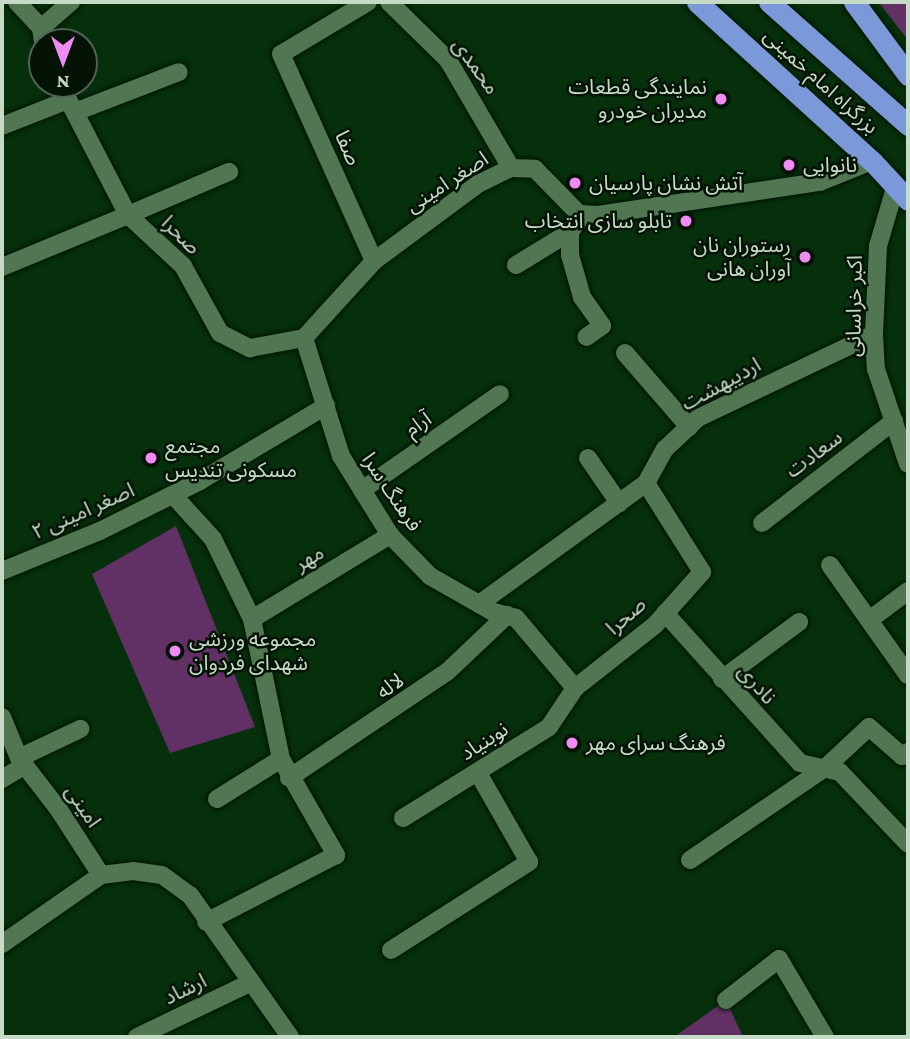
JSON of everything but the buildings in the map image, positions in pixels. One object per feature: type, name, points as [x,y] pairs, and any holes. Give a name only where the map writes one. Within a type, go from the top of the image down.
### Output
[{"type":"highway","name":"بزرگراه امام خمینی","points":[[697,2],[872,162],[902,194]]},
{"type":"highway","name":"بزرگراه امام خمینی","points":[[769,2],[908,125]]},
{"type":"highway","points":[[854,2],[908,75]]},
{"type":"street","points":[[17,2],[37,28]]},
{"type":"street","points":[[48,28],[71,2]]},
{"type":"street","name":"صفا","points":[[368,2],[281,54],[374,261]]},
{"type":"street","name":"محمدی","points":[[388,2],[448,60],[512,168]]},
{"type":"street","points":[[2,126],[68,99],[179,72]]},
{"type":"street","points":[[68,99],[128,215],[229,172]]},
{"type":"street","points":[[516,265],[570,232],[583,215],[820,182],[872,162]]},
{"type":"street","name":"اصغر امینی","points":[[304,338],[374,261],[478,184],[512,168],[536,169],[583,215]]},
{"type":"street","name":"اکبر خراسانی","points":[[902,194],[878,246],[874,334],[876,369],[908,464]]},
{"type":"street","name":"صحرا","points":[[2,267],[128,215],[183,266],[220,333],[250,348],[304,338]]},
{"type":"street","points":[[570,232],[570,255],[582,297],[602,326],[586,337]]},
{"type":"street","name":"اردیبهشت","points":[[479,604],[646,483],[665,449],[689,427],[780,377],[874,334]]},
{"type":"street","points":[[304,338],[326,406]]},
{"type":"street","points":[[625,353],[689,427]]},
{"type":"street","name":"آرام","points":[[362,490],[500,394]]},
{"type":"street","name":"فرهنگ سرا","points":[[326,406],[341,456],[390,535],[430,576],[479,604],[516,618],[575,688]]},
{"type":"street","name":"۲ اصغر امینی","points":[[2,570],[100,531],[173,495],[326,406]]},
{"type":"street","name":"سعادت","points":[[762,523],[894,421]]},
{"type":"street","points":[[588,458],[619,503]]},
{"type":"street","name":"صحرا","points":[[575,688],[665,613],[702,572],[646,483]]},
{"type":"street","points":[[173,495],[213,539],[252,619],[281,759],[289,778],[336,855],[206,922]]},
{"type":"street","name":"مهر","points":[[252,619],[390,535]]},
{"type":"street","points":[[830,565],[872,618],[908,675]]},
{"type":"street","points":[[872,618],[908,591]]},
{"type":"street","name":"نادری","points":[[665,613],[800,763],[840,772],[908,844]]},
{"type":"street","name":"لاله","points":[[289,778],[447,673],[507,615]]},
{"type":"street","points":[[722,679],[799,622]]},
{"type":"street","name":"نوبنیاد","points":[[403,818],[548,727],[575,688]]},
{"type":"street","name":"امینی","points":[[2,717],[22,762],[60,810],[100,875]]},
{"type":"street","points":[[690,860],[825,768],[869,727],[902,756],[908,751]]},
{"type":"street","points":[[2,779],[22,762],[80,729]]},
{"type":"street","points":[[217,799],[281,759]]},
{"type":"street","points":[[391,950],[529,862],[478,773]]},
{"type":"street","points":[[2,944],[100,875],[133,871],[162,875],[190,895],[206,922],[290,1037]]},
{"type":"street","points":[[726,1000],[779,959],[825,1037]]},
{"type":"street","name":"ارشاد","points":[[137,1037],[252,982]]},
{"type":"shaded area","points":[[879,2],[908,2],[908,40],[880,4]]},
{"type":"shaded area","name":"مجموعه ورزشی شهدای فردوان","points":[[176,526],[255,727],[170,753],[92,574]]},
{"type":"shaded area","points":[[726,1000],[743,1037],[674,1037]]},
{"type":"place","name":"نمایندگی قطعات مدیران خودرو","points":[[721,99]]},
{"type":"place","name":"نانوایی","points":[[789,165]]},
{"type":"place","name":"آتش نشان پارسیان","points":[[575,183]]},
{"type":"place","name":"تابلو سازی انتخاب","points":[[686,221]]},
{"type":"place","name":"رستوران نان آوران هانی","points":[[805,257]]},
{"type":"place","name":"مجتمع مسکونی تندیس","points":[[151,458]]},
{"type":"place","name":"مجموعه ورزشی شهدای فردوان","points":[[175,651]]},
{"type":"place","name":"فرهنگ سرای مهر","points":[[572,743]]}]
